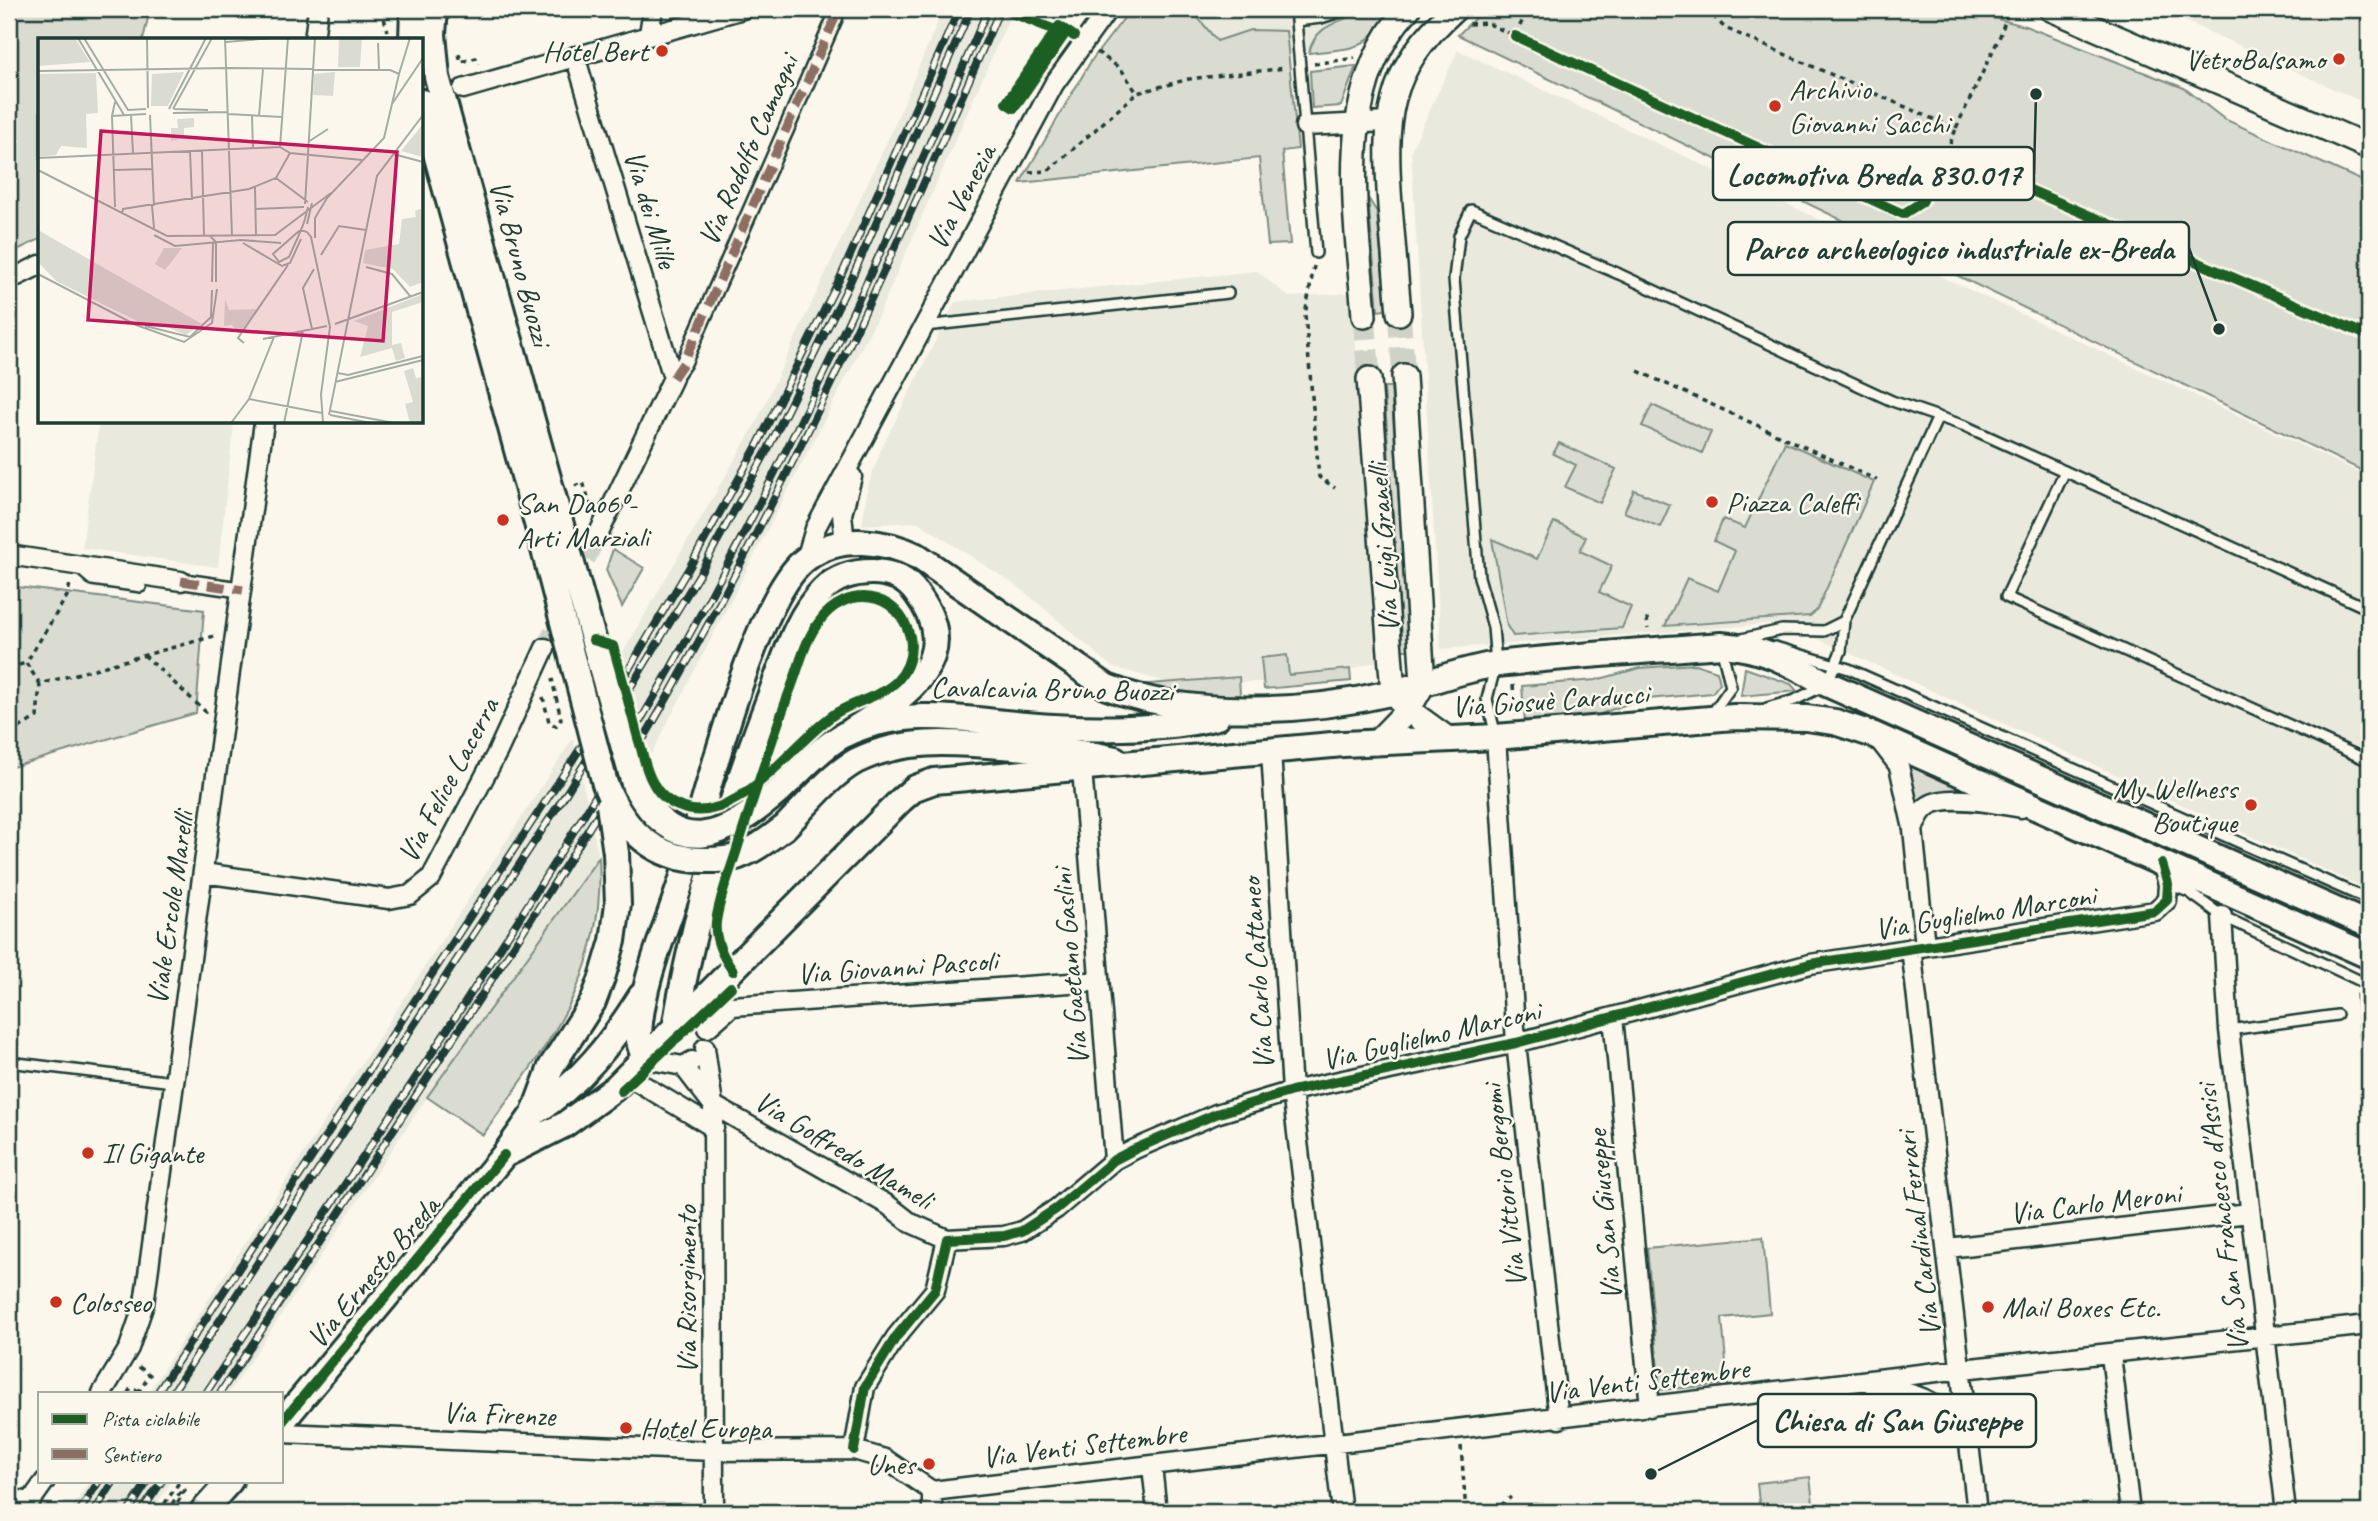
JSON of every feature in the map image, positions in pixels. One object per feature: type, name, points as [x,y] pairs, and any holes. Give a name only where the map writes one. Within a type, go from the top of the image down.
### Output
[{"type":"main road","points":[[412,38],[413,9]]},
{"type":"main road","name":"Via Bruno Buozzi","points":[[435,9],[433,34],[437,77],[552,535]]},
{"type":"main road","name":"Via Bruno Buozzi","points":[[424,109],[552,535]]},
{"type":"main road","name":"Cavalcavia Bruno Buozzi","points":[[552,535],[605,784],[613,804],[630,830],[652,847],[670,855],[695,860],[732,858],[751,850],[785,827],[840,772],[854,762],[874,753],[917,744],[1077,750],[1130,762]]},
{"type":"main road","name":"Cavalcavia Bruno Buozzi","points":[[552,535],[635,787],[656,817],[685,833],[700,835],[733,827],[851,731],[881,723],[937,716],[1027,726],[1093,727],[1194,723],[1242,710]]},
{"type":"main road","points":[[637,1068],[646,988],[719,751],[767,615],[794,570],[806,559],[845,544],[887,544],[919,557],[1107,687],[1139,699],[1174,706],[1242,710]]},
{"type":"main road","points":[[675,1029],[682,986],[745,766],[803,615],[823,590],[846,576],[864,572],[895,576],[911,585],[926,605],[934,632],[932,654],[916,685],[851,731]]},
{"type":"main road","name":"Via Giosuè Carducci","points":[[1242,710],[1358,700],[1400,701],[1423,684],[1504,664],[1721,645],[1769,653],[1831,674],[2367,908]]},
{"type":"main road","name":"Via Giosuè Carducci","points":[[702,1018],[915,788],[934,781],[1082,769],[1130,762],[1734,717],[1806,718],[1835,722],[1874,735],[2046,812],[2165,874],[2369,956]]},
{"type":"main road","points":[[534,1113],[551,1067],[593,1002],[613,941],[618,904],[616,853],[605,784]]},
{"type":"main road","points":[[504,1155],[564,1125],[637,1068],[675,1029],[702,1018],[682,986]]},
{"type":"main road","points":[[534,1113],[562,1094],[585,1073],[616,1036],[646,988]]},
{"type":"main road","name":"Via Ernesto Breda","points":[[284,1420],[504,1155],[534,1113]]},
{"type":"main road","points":[[202,1512],[229,1482]]},
{"type":"street","points":[[314,38],[318,9]]},
{"type":"street","points":[[649,34],[653,9]]},
{"type":"street","points":[[463,89],[743,9]]},
{"type":"street","name":"Via Venezia","points":[[806,559],[815,529],[1054,83],[1108,9]]},
{"type":"street","points":[[1364,316],[1354,172],[1358,123],[1379,51],[1409,9]]},
{"type":"street","points":[[2051,9],[2369,147]]},
{"type":"street","points":[[1399,313],[1387,158],[1387,122],[1404,71],[1453,10]]},
{"type":"street","name":"Via Rodolfo Camagni","points":[[673,378],[684,362],[835,18]]},
{"type":"street","name":"Via dei Mille","points":[[575,56],[673,378]]},
{"type":"street","points":[[1305,126],[1387,122]]},
{"type":"street","points":[[9,280],[38,266]]},
{"type":"street","name":"Via Luigi Granelli","points":[[1404,376],[1423,684]]},
{"type":"street","points":[[597,537],[673,378]]},
{"type":"street","name":"Via Luigi Granelli","points":[[1369,379],[1400,701]]},
{"type":"street","name":"Via Venezia","points":[[845,544],[842,514],[875,419]]},
{"type":"street","name":"Viale Ercole Marelli","points":[[103,1392],[129,1348],[142,1313],[162,1185],[173,1082],[224,728],[264,424]]},
{"type":"street","points":[[9,555],[243,590]]},
{"type":"street","name":"Via Felice Lacerra","points":[[203,873],[389,899],[416,892],[431,878],[493,761],[545,648]]},
{"type":"street","points":[[1376,743],[1400,701],[1448,739]]},
{"type":"street","name":"Via Cardinal Ferrari","points":[[1874,735],[1899,766],[1913,829],[1918,947],[1977,1512]]},
{"type":"street","name":"Via Vittorio Bergomi","points":[[1507,736],[1516,1043],[1559,1419]]},
{"type":"street","name":"Via Carlo Cattaneo","points":[[1271,751],[1292,1091],[1342,1512]]},
{"type":"street","name":"Via Gaetano Gaslini","points":[[1082,769],[1114,1160]]},
{"type":"street","points":[[1913,829],[1919,815],[1930,804],[1973,799],[2046,812]]},
{"type":"street","name":"Via Guglielmo Marconi","points":[[947,1239],[1004,1236],[1022,1231],[1056,1209],[1114,1160],[1205,1119],[1292,1091],[1516,1043],[1810,964],[2155,911],[2167,900],[2165,874]]},
{"type":"street","name":"Via San Francesco d'Assisi","points":[[2222,916],[2229,1030],[2286,1512]]},
{"type":"street","name":"Via Giovanni Pascoli","points":[[702,1018],[732,1006],[1099,981]]},
{"type":"street","name":"Via San Giuseppe","points":[[1613,1017],[1650,1407]]},
{"type":"street","name":"Via Risorgimento","points":[[702,1018],[709,1040],[705,1048],[713,1105],[714,1512]]},
{"type":"street","points":[[637,1068],[683,1066],[696,1059],[705,1048]]},
{"type":"street","points":[[683,1066],[713,1105]]},
{"type":"street","points":[[637,1068],[713,1128]]},
{"type":"street","name":"Via Goffredo Mameli","points":[[713,1105],[888,1205],[911,1223],[947,1239]]},
{"type":"street","name":"Via Carlo Meroni","points":[[1948,1248],[2249,1213]]},
{"type":"street","points":[[854,1450],[865,1387],[895,1337],[935,1290],[941,1276],[940,1264],[947,1239]]},
{"type":"street","name":"Via Venti Settembre","points":[[932,1491],[1559,1419],[1962,1369],[2369,1325]]},
{"type":"street","points":[[2111,1355],[2130,1512]]},
{"type":"street","points":[[1859,1383],[1921,1395],[1938,1403],[1967,1429]]},
{"type":"street","name":"Via Firenze","points":[[284,1433],[714,1451],[854,1450],[885,1459],[932,1491]]},
{"type":"street","points":[[1152,1465],[1157,1512]]},
{"type":"street","points":[[9,1498],[27,1507],[43,1482]]},
{"type":"street","points":[[932,1491],[932,1512]]},
{"type":"lane","points":[[1294,9],[1316,253]]},
{"type":"lane","points":[[1296,22],[1321,18],[1348,9]]},
{"type":"lane","points":[[1507,736],[1488,699],[1504,664],[1479,577],[1454,279],[1459,236],[1471,210],[1619,274],[1892,401],[1938,417],[2065,471],[2369,609]]},
{"type":"lane","points":[[925,326],[1228,293]]},
{"type":"lane","points":[[1734,717],[1795,700],[1831,674],[1841,651],[1844,621],[1938,417]]},
{"type":"lane","points":[[2065,471],[2006,597],[2369,761]]},
{"type":"lane","points":[[75,565],[92,580],[141,587]]},
{"type":"lane","points":[[1707,719],[1731,687],[1721,645],[1750,635],[1782,631],[1824,631],[1844,621]]},
{"type":"lane","points":[[1841,651],[1849,669]]},
{"type":"lane","name":"Via Giosuè Carducci","points":[[1831,674],[1849,669],[2367,908]]},
{"type":"lane","name":"Via Giosuè Carducci","points":[[2165,874],[2222,916],[2369,985]]},
{"type":"lane","points":[[2229,1030],[2337,1015]]},
{"type":"lane","points":[[9,1062],[173,1082]]},
{"type":"path","points":[[381,9],[388,31]]},
{"type":"path","points":[[1059,32],[1071,9]]},
{"type":"path","points":[[1515,36],[1528,9]]},
{"type":"path","points":[[1706,9],[1725,28],[1956,129]]},
{"type":"path","points":[[1940,166],[2000,36],[2009,9]]},
{"type":"path","points":[[1453,10],[1465,25],[1487,23],[1528,41]]},
{"type":"path","points":[[1091,47],[1121,69],[1137,93]]},
{"type":"path","points":[[447,53],[458,50],[461,62],[476,58]]},
{"type":"path","points":[[1024,173],[1048,171],[1137,93],[1189,79],[1300,66],[1379,51]]},
{"type":"path","points":[[1946,154],[1958,159]]},
{"type":"path","points":[[1316,253],[1305,316],[1307,342],[1319,477],[1335,488]]},
{"type":"path","points":[[1638,371],[1877,480]]},
{"type":"path","points":[[579,498],[575,485],[583,482],[595,518]]},
{"type":"path","points":[[9,668],[26,663],[67,596],[75,565]]},
{"type":"path","points":[[1647,618],[1648,631]]},
{"type":"path","points":[[40,684],[237,630]]},
{"type":"path","points":[[144,655],[224,728]]},
{"type":"path","points":[[9,730],[19,728],[37,718],[40,684],[26,663]]},
{"type":"path","points":[[1504,664],[1507,736]]},
{"type":"path","points":[[542,696],[549,722],[556,726],[562,719],[550,670]]},
{"type":"path","points":[[139,1392],[150,1374]]},
{"type":"path","points":[[1460,1430],[1466,1512]]},
{"type":"path","points":[[159,1512],[179,1482]]},
{"type":"path","points":[[166,1512],[182,1490],[185,1490],[172,1512]]},
{"type":"path","points":[[1493,1512],[1511,1497]]},
{"type":"shaded area","points":[[9,9],[150,9],[143,38],[38,38],[38,240],[9,254]]},
{"type":"shaded area","points":[[943,9],[1013,9],[878,316],[651,755],[623,652],[756,423],[894,126]]},
{"type":"shaded area","points":[[1131,9],[1191,9],[1217,41],[1250,30],[1286,31],[1298,149],[1282,151],[1290,244],[1268,245],[1259,158],[1020,183],[1091,61]]},
{"type":"shaded area","points":[[1191,9],[1390,9],[1361,39],[1236,65]]},
{"type":"shaded area","points":[[1367,9],[1387,9],[1391,15],[1371,36],[1356,46],[1309,53],[1317,35],[1324,29]]},
{"type":"shaded area","points":[[1484,9],[1809,9],[1844,12],[1963,10],[2025,26],[2184,88],[2224,119],[2369,184],[2369,474],[1458,35]]},
{"type":"shaded area","name":"VetroBalsamo","points":[[2159,9],[2369,9],[2369,105]]},
{"type":"shaded area","points":[[1458,50],[2369,477],[2369,890],[1783,623],[1441,649],[1411,150]]},
{"type":"shaded area","points":[[1356,66],[1341,106],[1312,108],[1310,71]]},
{"type":"shaded area","points":[[1368,198],[1377,212],[1386,310],[1378,311]]},
{"type":"shaded area","points":[[1257,271],[1289,297],[1352,293],[1380,660],[1314,682],[1167,682],[1112,667],[1020,588],[918,522],[862,525],[868,486],[881,449],[955,302]]},
{"type":"shaded area","points":[[1384,387],[1391,387],[1409,650],[1402,650]]},
{"type":"shaded area","points":[[1652,405],[1711,432],[1702,453],[1642,426]]},
{"type":"shaded area","points":[[99,424],[234,424],[218,567],[82,548]]},
{"type":"shaded area","points":[[1785,442],[1874,482],[1817,610],[1810,616],[1665,626],[1687,578],[1718,591],[1735,551],[1714,541],[1723,519],[1745,528]]},
{"type":"shaded area","points":[[1559,443],[1616,469],[1600,503],[1565,487],[1576,465],[1553,454]]},
{"type":"shaded area","points":[[1634,490],[1670,505],[1660,527],[1624,512]]},
{"type":"shaded area","points":[[1554,522],[1586,537],[1580,551],[1612,566],[1599,592],[1631,607],[1622,628],[1513,636],[1507,626],[1492,539],[1537,559]]},
{"type":"shaded area","points":[[613,549],[644,568],[622,607],[606,570]]},
{"type":"shaded area","points":[[9,586],[204,610],[196,713],[9,768]]},
{"type":"shaded area","points":[[1287,655],[1289,675],[1350,669],[1351,681],[1264,689],[1261,658]]},
{"type":"shaded area","points":[[1695,664],[1717,671],[1720,683],[1712,693],[1637,700],[1590,718],[1525,724],[1522,686],[1596,680],[1640,668]]},
{"type":"shaded area","points":[[1745,668],[1791,684],[1797,691],[1741,696]]},
{"type":"shaded area","points":[[1239,677],[1240,695],[1195,698],[1136,685]]},
{"type":"shaded area","points":[[573,738],[599,857],[427,1097],[230,1392],[149,1392]]},
{"type":"shaded area","points":[[1907,766],[1965,791],[1930,794],[1912,805],[1913,783]]},
{"type":"shaded area","points":[[599,857],[599,900],[593,938],[583,973],[551,1038],[483,1135],[427,1097]]},
{"type":"shaded area","points":[[2356,995],[2369,1001],[2369,1103],[2366,1104]]},
{"type":"shaded area","points":[[1763,1237],[1770,1313],[1722,1318],[1728,1384],[1660,1390],[1647,1248]]},
{"type":"shaded area","points":[[1810,1477],[1814,1512],[1760,1512],[1757,1483]]},
{"type":"shaded area","points":[[89,1482],[171,1482],[151,1512],[69,1512]]},
{"type":"tunnel","points":[[1399,313],[1404,376]]},
{"type":"tunnel","points":[[1364,316],[1369,379]]},
{"type":"tunnel","points":[[575,584],[597,537]]},
{"type":"tunnel","points":[[545,648],[563,610]]},
{"type":"railway","points":[[158,1392],[595,726],[689,568],[758,444],[841,276],[959,9]]},
{"type":"railway","points":[[173,1392],[567,792],[700,573],[768,449],[851,280],[971,9]]},
{"type":"railway","points":[[207,1392],[517,922],[669,671],[720,579],[815,392],[988,9]]},
{"type":"railway","points":[[221,1392],[553,885],[670,693],[803,441],[885,270],[1000,9]]},
{"type":"railway","points":[[79,1512],[98,1482]]},
{"type":"railway","points":[[94,1512],[113,1482]]},
{"type":"railway","points":[[128,1512],[147,1482]]},
{"type":"railway","points":[[141,1512],[161,1482]]},
{"type":"marked path","points":[[673,378],[684,362],[835,18]]},
{"type":"marked path","points":[[181,581],[243,590]]},
{"type":"cycle path","points":[[1002,9],[1065,34],[1014,108],[1006,103],[1059,26],[1074,36]]},
{"type":"cycle path","points":[[1515,36],[1903,214],[1922,202],[1946,154],[2369,336]]},
{"type":"cycle path","points":[[593,640],[613,646],[646,767],[655,787],[665,798],[681,807],[702,810],[723,806],[743,794],[763,779],[836,713],[883,691],[897,681],[910,655],[910,637],[904,621],[895,609],[883,602],[856,598],[830,610],[810,636],[803,652],[771,745],[764,765],[757,785],[720,903],[716,935],[733,971]]},
{"type":"cycle path","points":[[854,1450],[865,1387],[896,1337],[935,1290],[947,1239],[1004,1236],[1022,1231],[1056,1209],[1114,1160],[1135,1149],[1216,1114],[1292,1091],[1516,1043],[1810,964],[2155,911],[2167,900],[2168,884],[2162,864]]},
{"type":"cycle path","points":[[621,1091],[731,987]]},
{"type":"cycle path","points":[[284,1420],[504,1155]]},
{"type":"place","name":"Hotel Bert","points":[[662,51]]},
{"type":"place","name":"VetroBalsamo","points":[[2339,59]]},
{"type":"place","name":"Locomotiva Breda 830.017","points":[[2036,94]]},
{"type":"place","name":"Archivio Giovanni Sacchi","points":[[1775,106]]},
{"type":"place","name":"Parco archeologico industriale ex-Breda","points":[[2219,329]]},
{"type":"place","name":"Piazza Caleffi","points":[[1712,502]]},
{"type":"place","name":"San Dao6º- Arti Marziali","points":[[503,520]]},
{"type":"place","name":"My Wellness Boutique","points":[[2251,805]]},
{"type":"place","name":"Il Gigante","points":[[88,1153]]},
{"type":"place","name":"Colosseo","points":[[56,1302]]},
{"type":"place","name":"Mail Boxes Etc.","points":[[1988,1307]]},
{"type":"place","name":"Hotel Europa","points":[[626,1428]]},
{"type":"place","name":"Unes","points":[[929,1464]]},
{"type":"place","name":"Chiesa di San Giuseppe","points":[[1651,1474]]}]
